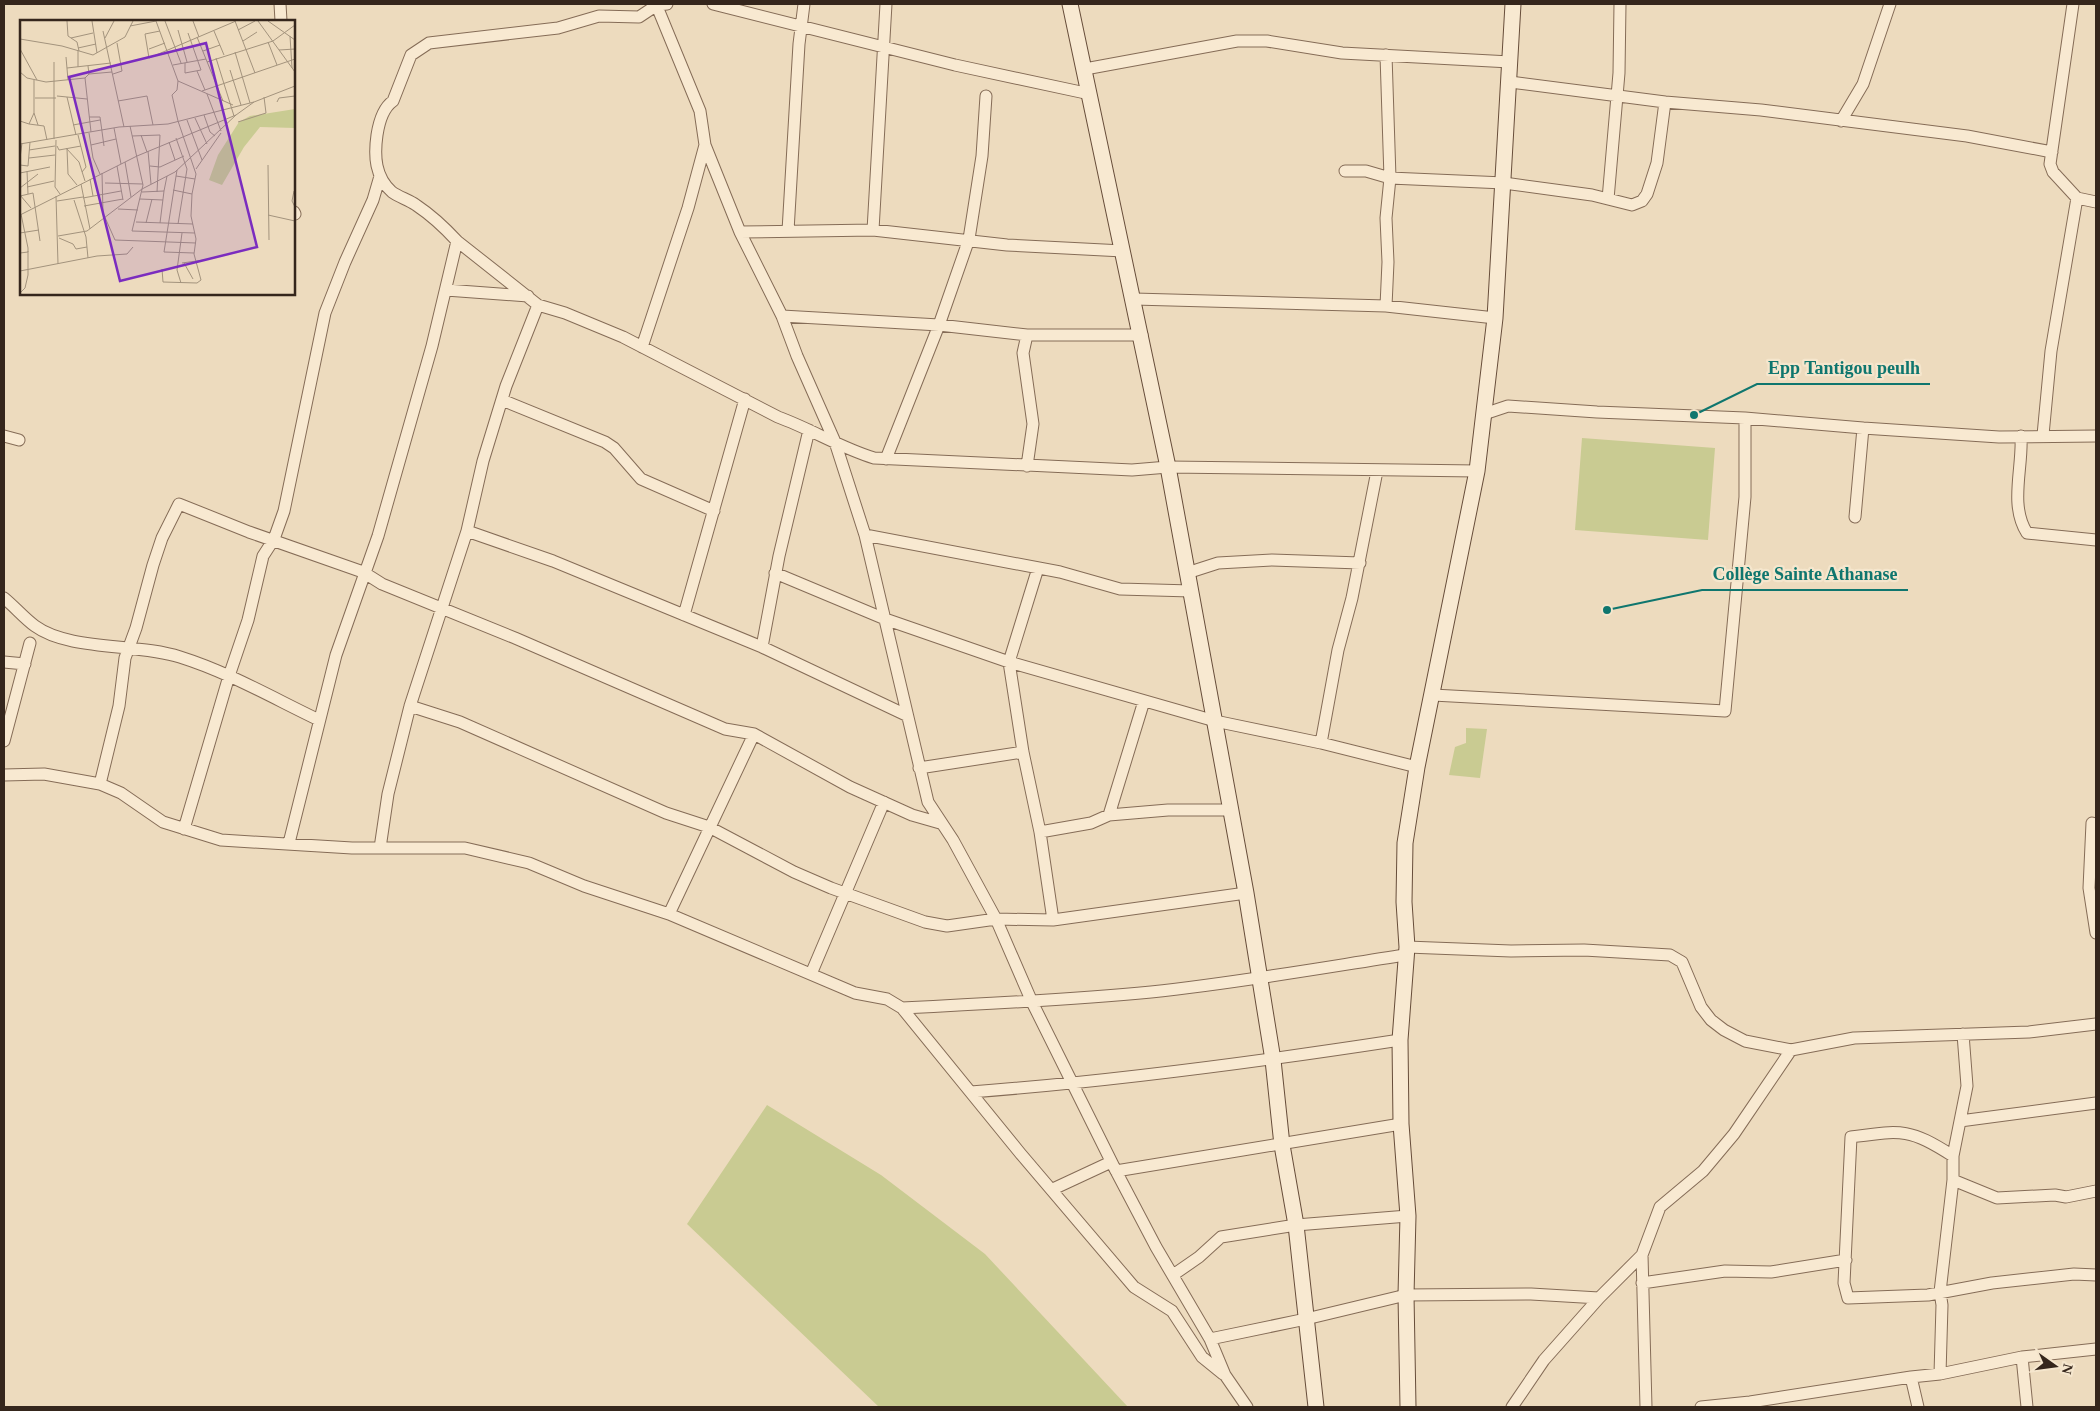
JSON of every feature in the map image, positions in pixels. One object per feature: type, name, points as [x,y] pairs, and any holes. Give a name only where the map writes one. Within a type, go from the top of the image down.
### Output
[{"type":"street","points":[[280,4],[281,20]]},
{"type":"street","points":[[1247,1407],[1225,1375],[1210,1339],[1173,1276],[1114,1166],[1032,1002],[996,919],[953,840],[940,823],[928,802],[865,535],[835,442],[797,356],[782,316],[740,232],[705,145],[700,111],[660,4],[639,17],[599,16],[558,28],[429,43],[411,55],[394,101],[387,106],[378,126],[374,152],[380,176],[392,192],[417,206],[457,241],[538,305],[565,313],[642,347],[778,417],[835,442],[853,452],[874,458],[886,459],[1132,470],[1168,467],[1477,471]]},
{"type":"street","points":[[713,4],[883,48],[1023,81],[1090,94]]},
{"type":"street","points":[[788,230],[794,118],[804,4]]},
{"type":"street","points":[[873,230],[886,4]]},
{"type":"street","points":[[1070,4],[1142,335],[1246,893],[1272,1060],[1282,1145],[1296,1225],[1316,1407]]},
{"type":"street","points":[[1408,1407],[1406,1296],[1408,1216],[1401,1124],[1400,1040],[1406,951],[1404,902],[1405,843],[1417,768],[1477,471],[1495,318],[1513,4]]},
{"type":"street","points":[[1608,199],[1617,95],[1620,4]]},
{"type":"street","points":[[1841,121],[1863,84],[1890,4]]},
{"type":"street","points":[[2074,4],[2050,164],[2053,172],[2077,198],[2096,202]]},
{"type":"street","points":[[1085,70],[1246,41],[1267,41],[1342,53],[1510,62]]},
{"type":"street","points":[[1386,55],[1390,178],[1386,218],[1388,262],[1386,306]]},
{"type":"street","points":[[1510,82],[1665,102],[1761,110],[1967,136],[2052,152]]},
{"type":"street","points":[[886,459],[939,325],[969,239],[982,156],[986,96]]},
{"type":"street","points":[[1345,170],[1366,171],[1390,178],[1504,183],[1608,199],[1632,205],[1642,201],[1647,194],[1657,163],[1665,102]]},
{"type":"street","points":[[642,347],[688,208],[705,145]]},
{"type":"street","points":[[184,829],[229,676],[248,620],[263,556],[274,539],[284,512],[326,313],[345,262],[373,200],[380,176]]},
{"type":"street","points":[[373,200],[392,192]]},
{"type":"street","points":[[2043,435],[2052,342],[2077,198]]},
{"type":"street","points":[[740,232],[873,230],[969,239],[1007,245],[1123,251]]},
{"type":"street","points":[[289,843],[336,654],[363,572],[378,536],[446,290],[457,241]]},
{"type":"street","points":[[446,290],[528,296]]},
{"type":"street","points":[[1134,299],[1386,306],[1495,318]]},
{"type":"street","points":[[380,848],[388,794],[410,706],[444,608],[467,532],[482,461],[502,400],[538,305]]},
{"type":"street","points":[[782,316],[939,325],[1027,334],[1142,335]]},
{"type":"street","points":[[1027,334],[1022,353],[1034,424],[1027,466]]},
{"type":"street","points":[[684,615],[745,399]]},
{"type":"street","points":[[502,400],[605,442],[614,448],[641,479],[714,511]]},
{"type":"street","points":[[1484,414],[1508,406],[1745,418],[1999,437],[2043,435],[2096,436]]},
{"type":"street","points":[[1433,695],[1725,711],[1745,497],[1745,418]]},
{"type":"street","points":[[1855,517],[1863,428]]},
{"type":"street","points":[[762,647],[776,573],[809,430]]},
{"type":"street","points":[[4,436],[19,440]]},
{"type":"street","points":[[2021,436],[2022,452],[2018,510],[2020,521],[2027,534],[2096,540]]},
{"type":"street","points":[[1321,743],[1338,650],[1360,563],[1376,471]]},
{"type":"street","points":[[100,784],[119,706],[125,658],[162,538],[179,504],[249,532],[274,539],[363,572],[382,584],[444,608],[725,729],[754,734],[850,787],[912,815],[940,823]]},
{"type":"street","points":[[467,532],[553,561],[762,647],[906,715]]},
{"type":"street","points":[[865,535],[1038,568],[1120,589],[1191,591]]},
{"type":"street","points":[[1187,573],[1218,563],[1272,560],[1360,563]]},
{"type":"street","points":[[1038,568],[1009,662],[1023,752],[1040,832],[1053,920]]},
{"type":"street","points":[[776,573],[885,619],[1009,662],[1215,722],[1321,743],[1417,768]]},
{"type":"street","points":[[4,598],[35,627],[67,640],[130,646],[180,656],[229,676],[319,720]]},
{"type":"street","points":[[4,741],[30,643]]},
{"type":"street","points":[[4,662],[25,664]]},
{"type":"street","points":[[1109,815],[1144,702]]},
{"type":"street","points":[[410,706],[460,722],[666,813],[709,827],[794,872],[845,894],[925,922],[947,926],[996,919],[1053,920],[1246,893]]},
{"type":"street","points":[[669,914],[754,734]]},
{"type":"street","points":[[919,768],[1023,752]]},
{"type":"street","points":[[4,775],[44,774],[100,784],[121,793],[164,822],[221,840],[380,848],[465,848],[529,863],[584,886],[669,914],[855,993],[887,999],[902,1008],[1020,1153],[1053,1189],[1134,1287],[1172,1311],[1202,1357],[1225,1375]]},
{"type":"street","points":[[811,974],[884,802]]},
{"type":"street","points":[[1040,832],[1091,823],[1109,815],[1168,810],[1230,810]]},
{"type":"street","points":[[2094,823],[2089,888],[2096,933]]},
{"type":"street","points":[[902,1008],[1032,1002],[1151,992],[1260,978],[1406,951],[1584,950],[1670,955],[1680,960],[1684,965],[1701,1007],[1711,1020],[1724,1030],[1745,1041],[1791,1050],[1854,1038],[2045,1032],[2096,1024]]},
{"type":"street","points":[[1940,1374],[1942,1305],[1940,1292],[1954,1180],[1953,1156],[1967,1086],[1963,1034]]},
{"type":"street","points":[[972,1092],[1073,1084],[1272,1060],[1400,1040]]},
{"type":"street","points":[[1646,1407],[1642,1255],[1660,1207],[1703,1171],[1747,1117],[1791,1050]]},
{"type":"street","points":[[1960,1121],[2096,1103]]},
{"type":"street","points":[[1053,1189],[1114,1166],[1282,1145],[1401,1124]]},
{"type":"street","points":[[1953,1156],[1924,1138],[1909,1133],[1882,1133],[1852,1137],[1844,1283],[1848,1298],[1928,1295],[1992,1283],[2074,1274],[2096,1275]]},
{"type":"street","points":[[1954,1180],[1997,1198],[2056,1195],[2066,1197],[2096,1191]]},
{"type":"street","points":[[1173,1276],[1199,1257],[1221,1237],[1296,1225],[1408,1216]]},
{"type":"street","points":[[1512,1407],[1544,1360],[1599,1298],[1642,1255]]},
{"type":"street","points":[[1642,1283],[1725,1271],[1771,1272],[1846,1260]]},
{"type":"street","points":[[1210,1339],[1406,1296],[1524,1294],[1599,1298]]},
{"type":"street","points":[[1701,1407],[1750,1402],[1911,1376],[1940,1374],[2022,1358],[2096,1349]]},
{"type":"street","points":[[2022,1358],[2026,1407]]},
{"type":"street","points":[[1911,1376],[1918,1407]]},
{"type":"green space","points":[[1582,438],[1715,448],[1708,540],[1575,530]]},
{"type":"green space","points":[[1466,728],[1487,729],[1480,778],[1449,775],[1455,747],[1466,743]]},
{"type":"green space","points":[[767,1105],[881,1175],[985,1254],[1128,1407],[879,1407],[687,1224]]},
{"type":"place","name":"Epp Tantigou peulh","points":[[1694,415]]},
{"type":"place","name":"Collège Sainte Athanase","points":[[1607,610]]}]
